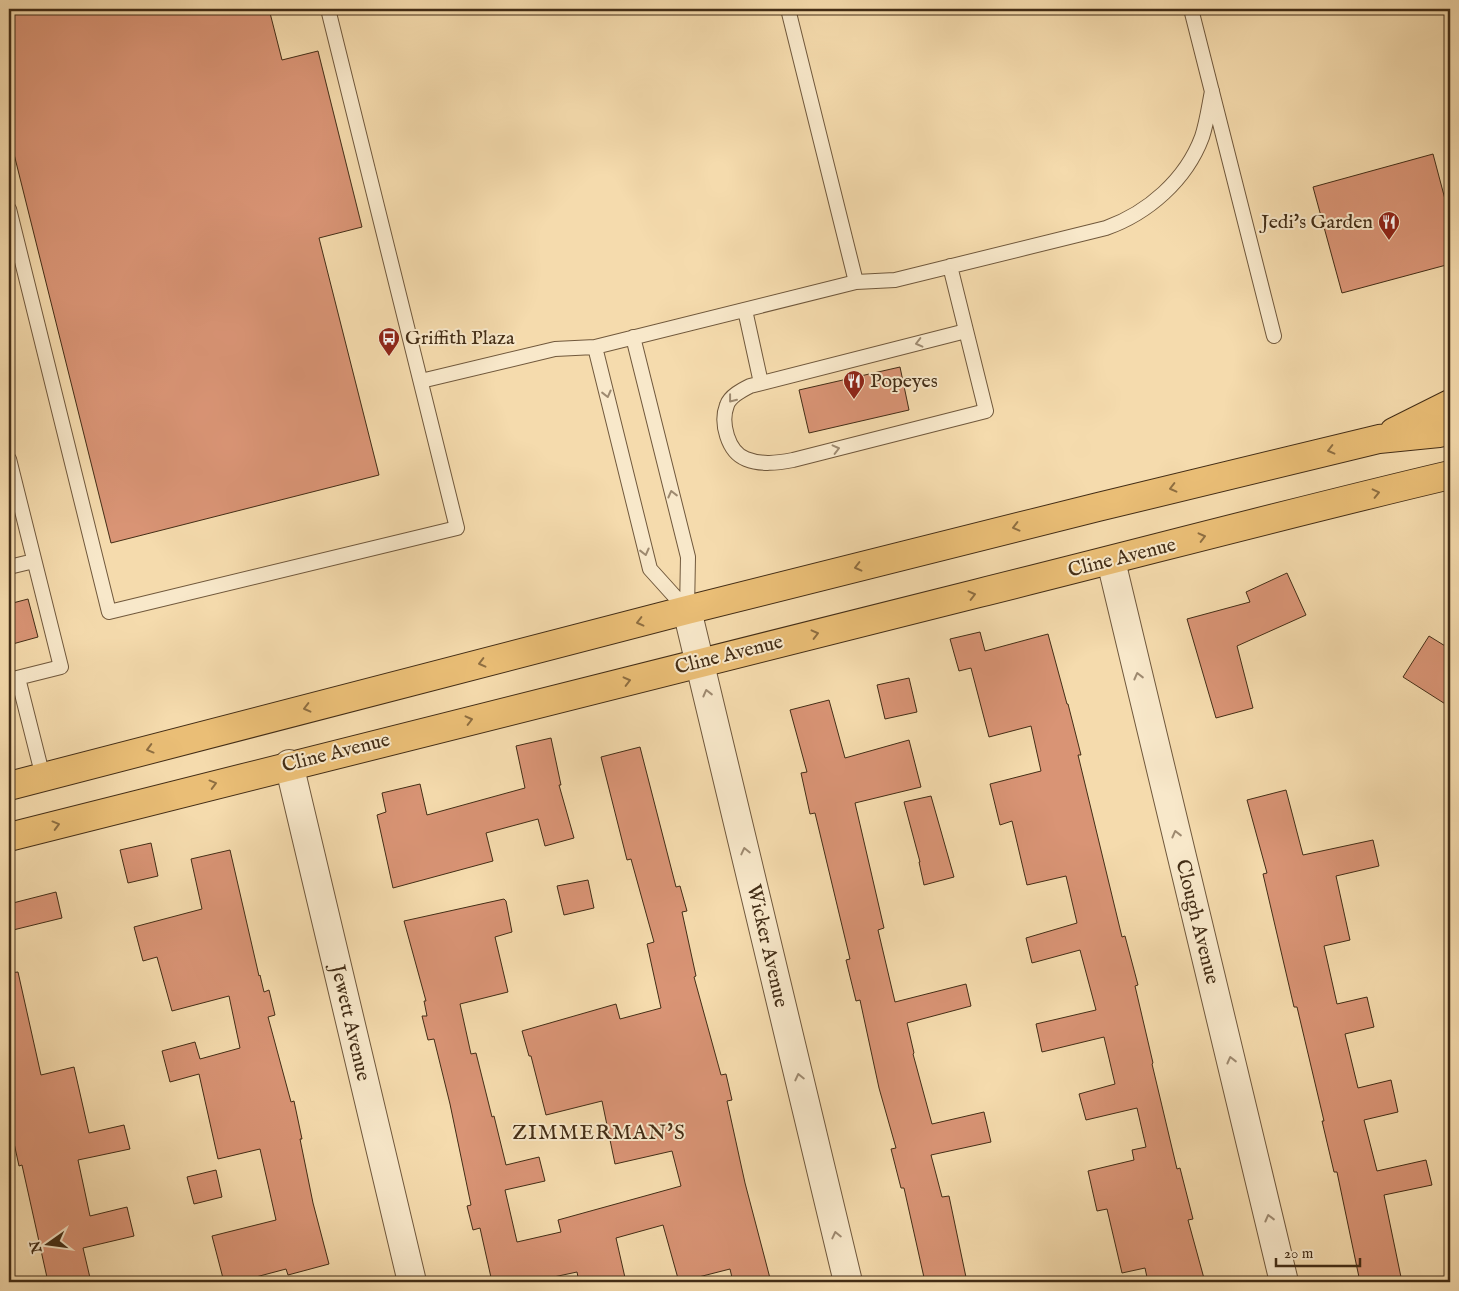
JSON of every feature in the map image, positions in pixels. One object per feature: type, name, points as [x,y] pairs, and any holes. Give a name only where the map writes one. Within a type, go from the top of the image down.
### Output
[{"type":"main road","points":[[1379,439],[1450,404]]},
{"type":"main road","points":[[9,786],[687,610],[1098,507],[1379,439],[1439,433],[1450,430]]},
{"type":"main road","name":"Cline Avenue","points":[[9,837],[289,764],[1111,561],[1369,494],[1450,476]]},
{"type":"street","name":"Clough Avenue","points":[[1111,561],[1284,1282]]},
{"type":"street","name":"Wicker Avenue","points":[[687,610],[848,1282]]},
{"type":"street","name":"Jewett Avenue","points":[[289,764],[412,1282]]},
{"type":"lane","points":[[9,209],[109,612],[457,528],[328,9]]},
{"type":"lane","points":[[788,9],[856,282]]},
{"type":"lane","points":[[1192,9],[1274,336]]},
{"type":"lane","points":[[421,381],[554,349],[595,347],[856,282],[895,280],[1124,222],[1156,200],[1174,182],[1190,160],[1202,137],[1212,91]]},
{"type":"lane","points":[[950,266],[986,411],[793,460],[761,463],[745,459],[735,452],[727,436],[724,420],[727,404],[738,392],[750,386],[966,331]]},
{"type":"lane","points":[[744,310],[761,383]]},
{"type":"lane","points":[[633,337],[688,557],[687,610]]},
{"type":"lane","points":[[595,347],[650,569],[687,610]]},
{"type":"lane","points":[[9,460],[61,667],[13,679],[42,778]]},
{"type":"lane","points":[[9,567],[34,561]]},
{"type":"building","points":[[9,9],[269,9],[282,60],[318,51],[362,227],[319,238],[379,475],[111,543],[9,134]]},
{"type":"building","name":"Jedi's Garden","points":[[1433,154],[1450,218],[1450,264],[1342,293],[1313,187]]},
{"type":"building","name":"Popeyes","points":[[900,367],[909,410],[809,433],[799,390]]},
{"type":"building","points":[[1287,573],[1306,615],[1237,646],[1253,708],[1216,718],[1187,619],[1250,602],[1246,592]]},
{"type":"building","points":[[28,599],[38,637],[9,645],[9,604]]},
{"type":"building","points":[[980,632],[985,651],[1048,634],[1081,755],[1078,755],[1122,937],[1125,936],[1138,985],[1135,986],[1152,1064],[1177,1169],[1180,1168],[1193,1219],[1188,1220],[1205,1282],[1148,1282],[1145,1268],[1122,1273],[1107,1209],[1097,1211],[1088,1171],[1134,1160],[1132,1150],[1146,1147],[1137,1108],[1086,1120],[1079,1094],[1115,1084],[1104,1037],[1042,1052],[1036,1024],[1096,1010],[1080,950],[1032,963],[1026,938],[1077,923],[1066,876],[1027,885],[1012,821],[1000,825],[990,784],[1041,771],[1031,726],[989,737],[971,668],[959,671],[950,639]]},
{"type":"building","points":[[1429,636],[1450,649],[1450,707],[1403,677]]},
{"type":"building","points":[[909,678],[917,712],[885,719],[877,685]]},
{"type":"building","points":[[829,700],[845,758],[909,740],[921,787],[855,803],[884,928],[878,930],[895,1002],[966,984],[971,1006],[907,1023],[913,1054],[932,1124],[984,1112],[991,1142],[931,1155],[942,1197],[949,1196],[967,1282],[925,1282],[904,1188],[901,1188],[891,1149],[896,1148],[879,1088],[860,1000],[856,1001],[846,960],[850,959],[815,813],[810,814],[801,773],[807,772],[790,710]]},
{"type":"building","points":[[551,738],[561,785],[559,785],[574,838],[545,846],[538,819],[486,833],[493,861],[393,888],[377,815],[386,812],[382,793],[420,784],[427,815],[525,788],[516,746]]},
{"type":"building","points":[[640,747],[676,887],[680,886],[687,911],[682,912],[696,976],[694,977],[721,1075],[726,1074],[732,1100],[727,1101],[745,1183],[771,1282],[733,1282],[730,1269],[679,1282],[663,1225],[616,1238],[626,1282],[579,1282],[577,1272],[530,1282],[492,1282],[480,1228],[473,1230],[467,1206],[471,1205],[450,1104],[434,1039],[428,1040],[422,1016],[427,1016],[424,1001],[426,1001],[404,921],[504,899],[506,901],[512,932],[495,937],[508,992],[460,1004],[471,1054],[476,1053],[506,1165],[539,1157],[545,1181],[505,1190],[517,1242],[561,1232],[558,1220],[681,1186],[672,1151],[615,1164],[602,1101],[546,1115],[531,1056],[529,1056],[522,1031],[616,1004],[620,1019],[661,1008],[647,944],[654,942],[631,859],[627,860],[601,757]]},
{"type":"building","points":[[1286,790],[1303,855],[1373,840],[1379,866],[1336,876],[1350,940],[1324,946],[1337,1004],[1367,997],[1374,1027],[1345,1034],[1358,1088],[1391,1080],[1398,1112],[1364,1120],[1377,1171],[1426,1160],[1432,1185],[1384,1195],[1402,1282],[1360,1282],[1337,1172],[1334,1172],[1297,1007],[1294,1007],[1263,874],[1267,873],[1247,800]]},
{"type":"building","points":[[931,796],[954,877],[924,885],[904,802]]},
{"type":"building","points":[[151,843],[158,876],[128,883],[120,850]]},
{"type":"building","points":[[230,850],[259,976],[264,992],[269,990],[275,1015],[268,1017],[291,1102],[294,1101],[313,1203],[329,1264],[288,1275],[286,1269],[237,1282],[224,1282],[212,1236],[276,1220],[260,1149],[218,1159],[199,1074],[170,1082],[162,1051],[195,1042],[200,1059],[240,1048],[229,996],[172,1011],[157,957],[143,961],[134,927],[202,909],[191,859]]},
{"type":"building","points":[[588,880],[594,908],[564,915],[557,886]]},
{"type":"building","points":[[56,892],[62,918],[9,931],[9,904]]},
{"type":"building","points":[[18,972],[41,1075],[74,1067],[89,1133],[124,1125],[130,1149],[78,1160],[90,1216],[127,1207],[134,1236],[83,1248],[91,1282],[48,1282],[22,1165],[19,1166],[9,1120],[9,973]]},
{"type":"building","points":[[216,1170],[222,1197],[194,1204],[187,1177]]},
{"type":"place","name":"Jedi's Garden","points":[[1389,241]]},
{"type":"place","name":"Griffith Plaza","points":[[389,357]]},
{"type":"place","name":"Popeyes","points":[[854,400]]},
{"type":"district","name":"ZIMMERMAN'S","points":[[599,1133]]}]
